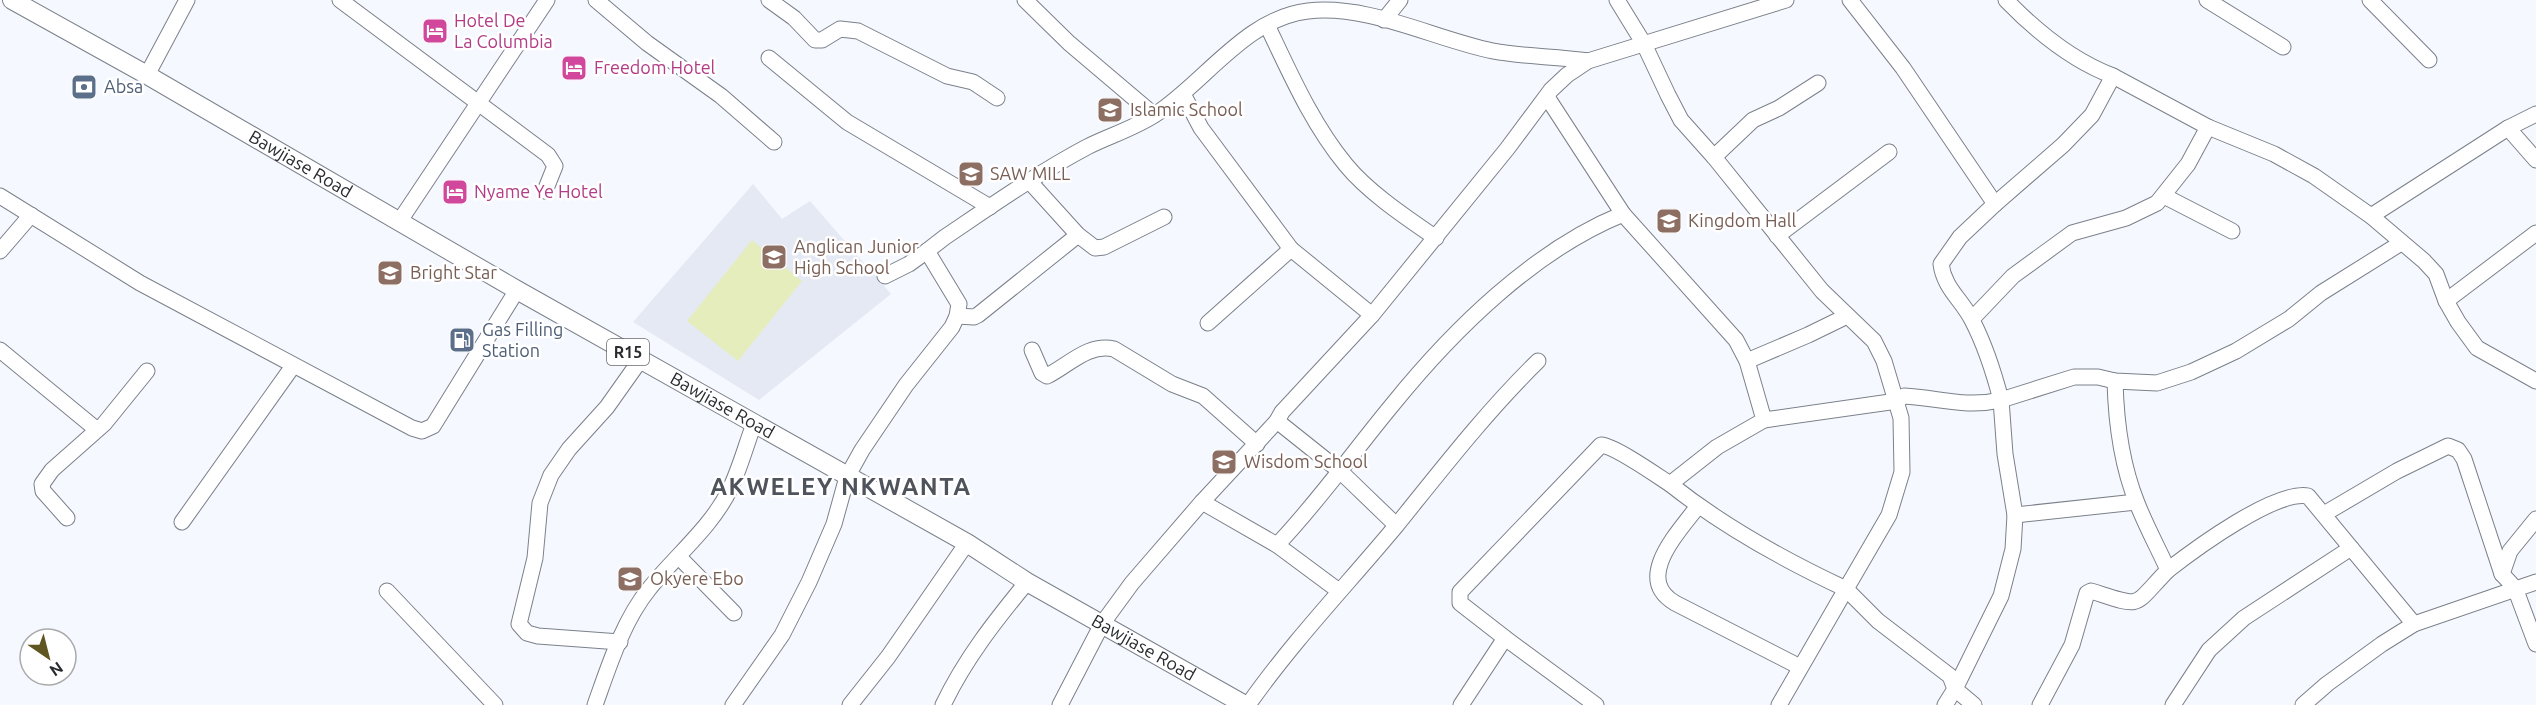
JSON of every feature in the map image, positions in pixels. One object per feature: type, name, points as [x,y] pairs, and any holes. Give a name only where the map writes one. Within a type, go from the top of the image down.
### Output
[{"type":"main road","name":"Bawjiase Road","points":[[12,0],[147,75],[516,290],[968,543],[1027,582],[1246,705]]},
{"type":"street","points":[[147,75],[187,0]]},
{"type":"street","points":[[340,0],[480,103],[553,161],[555,166],[545,191]]},
{"type":"street","points":[[399,222],[547,0]]},
{"type":"street","points":[[596,0],[647,43],[721,96],[774,142]]},
{"type":"street","points":[[769,0],[794,18],[815,40],[822,40],[840,29],[858,31],[947,76],[973,82],[997,98]]},
{"type":"street","points":[[1025,0],[1070,43],[1154,115]]},
{"type":"street","points":[[1384,20],[1400,0]]},
{"type":"street","points":[[1617,0],[1644,44],[1681,120],[1714,157],[1822,291],[1861,327],[1877,346],[1884,361],[1901,418],[1902,472],[1889,515],[1779,705]]},
{"type":"street","points":[[1060,705],[1102,624],[1132,583],[1202,502],[1257,444],[1282,412],[1372,315],[1436,238],[1551,90],[1567,75],[1588,61],[1754,5],[1786,0]]},
{"type":"street","points":[[1850,0],[1949,132],[1995,204]]},
{"type":"street","points":[[2006,0],[2043,34],[2098,70],[2208,127],[2274,154],[2314,176],[2371,216],[2436,274],[2446,301],[2477,348],[2536,381]]},
{"type":"street","points":[[2207,0],[2283,47]]},
{"type":"street","points":[[2370,0],[2429,60]]},
{"type":"street","points":[[885,276],[909,264],[990,207],[1088,147],[1154,115],[1183,94],[1247,38],[1267,25],[1307,11],[1362,14],[1494,51],[1588,61]]},
{"type":"street","points":[[1267,25],[1304,102],[1347,166],[1397,211],[1436,238]]},
{"type":"street","points":[[769,58],[847,122],[990,207]]},
{"type":"street","points":[[1945,705],[2003,590],[2013,549],[2015,515],[2005,454],[2001,400],[1996,379],[1972,319],[1942,276],[1941,264],[1960,237],[2056,151],[2092,115],[2113,76]]},
{"type":"street","points":[[1714,157],[1753,120],[1779,108],[1818,83]]},
{"type":"street","points":[[1183,94],[1201,128],[1292,249],[1372,315]]},
{"type":"street","points":[[1547,98],[1623,214],[1736,340],[1747,361],[1764,420]]},
{"type":"street","points":[[2371,216],[2508,128],[2536,114]]},
{"type":"street","points":[[1972,319],[2013,276],[2072,233],[2126,218],[2157,203],[2188,164],[2208,127]]},
{"type":"street","points":[[2508,128],[2536,160]]},
{"type":"street","points":[[1777,236],[1889,152]]},
{"type":"street","points":[[1030,182],[1078,235],[1095,248],[1104,247],[1164,217]]},
{"type":"street","points":[[0,196],[140,282],[412,428],[428,429],[432,426],[516,290]]},
{"type":"street","points":[[2164,196],[2232,231]]},
{"type":"street","points":[[1277,545],[1341,472],[1394,402],[1446,345],[1503,289],[1551,252],[1597,225],[1623,214]]},
{"type":"street","points":[[0,250],[31,215]]},
{"type":"street","points":[[2446,301],[2536,233]]},
{"type":"street","points":[[957,316],[978,315],[1078,235]]},
{"type":"street","points":[[1670,484],[1717,447],[1764,420],[1897,401],[1904,396],[1981,405],[2074,377],[2157,383],[2191,372],[2236,351],[2289,319],[2321,293],[2401,243]]},
{"type":"street","points":[[1208,323],[1292,249]]},
{"type":"street","points":[[733,705],[782,635],[809,582],[834,524],[847,477],[862,450],[906,385],[952,327],[957,316],[959,304],[927,251]]},
{"type":"street","points":[[1747,361],[1848,316]]},
{"type":"street","points":[[1032,350],[1042,373],[1047,376],[1090,351],[1104,347],[1114,350],[1172,384],[1203,396],[1257,444]]},
{"type":"street","points":[[0,350],[96,429]]},
{"type":"street","points":[[620,642],[538,636],[526,633],[519,624],[535,558],[540,503],[550,475],[569,449],[607,407],[641,359]]},
{"type":"street","points":[[1246,705],[1305,630],[1396,525],[1485,415],[1538,361]]},
{"type":"street","points":[[182,522],[293,366]]},
{"type":"street","points":[[67,518],[43,491],[42,484],[52,470],[104,424],[147,371]]},
{"type":"street","points":[[2115,381],[2118,421],[2127,473],[2136,502],[2168,570]]},
{"type":"street","points":[[1277,421],[1341,472],[1396,525]]},
{"type":"street","points":[[595,705],[620,642],[649,588],[701,532],[730,490],[754,424]]},
{"type":"street","points":[[1596,705],[1460,603],[1460,592],[1602,445],[1616,449],[1631,461],[1670,484],[1698,506],[1788,562],[1846,590],[1878,621],[1947,672],[1955,689],[1974,705]]},
{"type":"street","points":[[2324,514],[2397,471],[2448,446],[2458,450],[2464,459],[2502,574],[2515,588],[2536,644]]},
{"type":"street","points":[[2040,705],[2072,645],[2087,593],[2091,591],[2130,604],[2138,602],[2168,570],[2233,525],[2297,494],[2308,496],[2414,624]]},
{"type":"street","points":[[1202,502],[1277,545],[1339,591]]},
{"type":"street","points":[[2015,515],[2136,502]]},
{"type":"street","points":[[1698,506],[1665,551],[1656,579],[1659,588],[1666,598],[1674,603],[1800,667]]},
{"type":"street","points":[[2502,574],[2510,551],[2536,519]]},
{"type":"street","points":[[850,705],[888,657],[968,543]]},
{"type":"street","points":[[2173,705],[2209,650],[2244,618],[2351,548]]},
{"type":"street","points":[[679,557],[734,613]]},
{"type":"street","points":[[943,705],[955,679],[990,626],[1027,582]]},
{"type":"street","points":[[2303,705],[2327,684],[2414,624],[2536,582]]},
{"type":"street","points":[[387,591],[495,705]]},
{"type":"street","points":[[1461,705],[1505,638]]},
{"type":"shaded area","name":"Anglican Junior High School","points":[[753,184],[782,219],[810,201],[891,294],[759,400],[633,322]]},
{"type":"green space","points":[[752,240],[802,281],[738,361],[687,321]]},
{"type":"place","name":"Hotel De La Columbia","points":[[435,31]]},
{"type":"place","name":"Freedom Hotel","points":[[574,68]]},
{"type":"place","name":"Absa","points":[[84,87]]},
{"type":"place","name":"Islamic School","points":[[1110,110]]},
{"type":"place","name":"SAW MILL","points":[[971,174]]},
{"type":"place","name":"Nyame Ye Hotel","points":[[455,192]]},
{"type":"place","name":"Kingdom Hall","points":[[1669,221]]},
{"type":"place","name":"Anglican Junior High School","points":[[774,257]]},
{"type":"place","name":"Bright Star","points":[[390,273]]},
{"type":"place","name":"Gas Filling Station","points":[[462,340]]},
{"type":"place","name":"Wisdom School","points":[[1224,462]]},
{"type":"place","name":"Okyere Ebo","points":[[630,579]]},
{"type":"district","name":"AKWELEY NKWANTA","points":[[841,487]]}]
